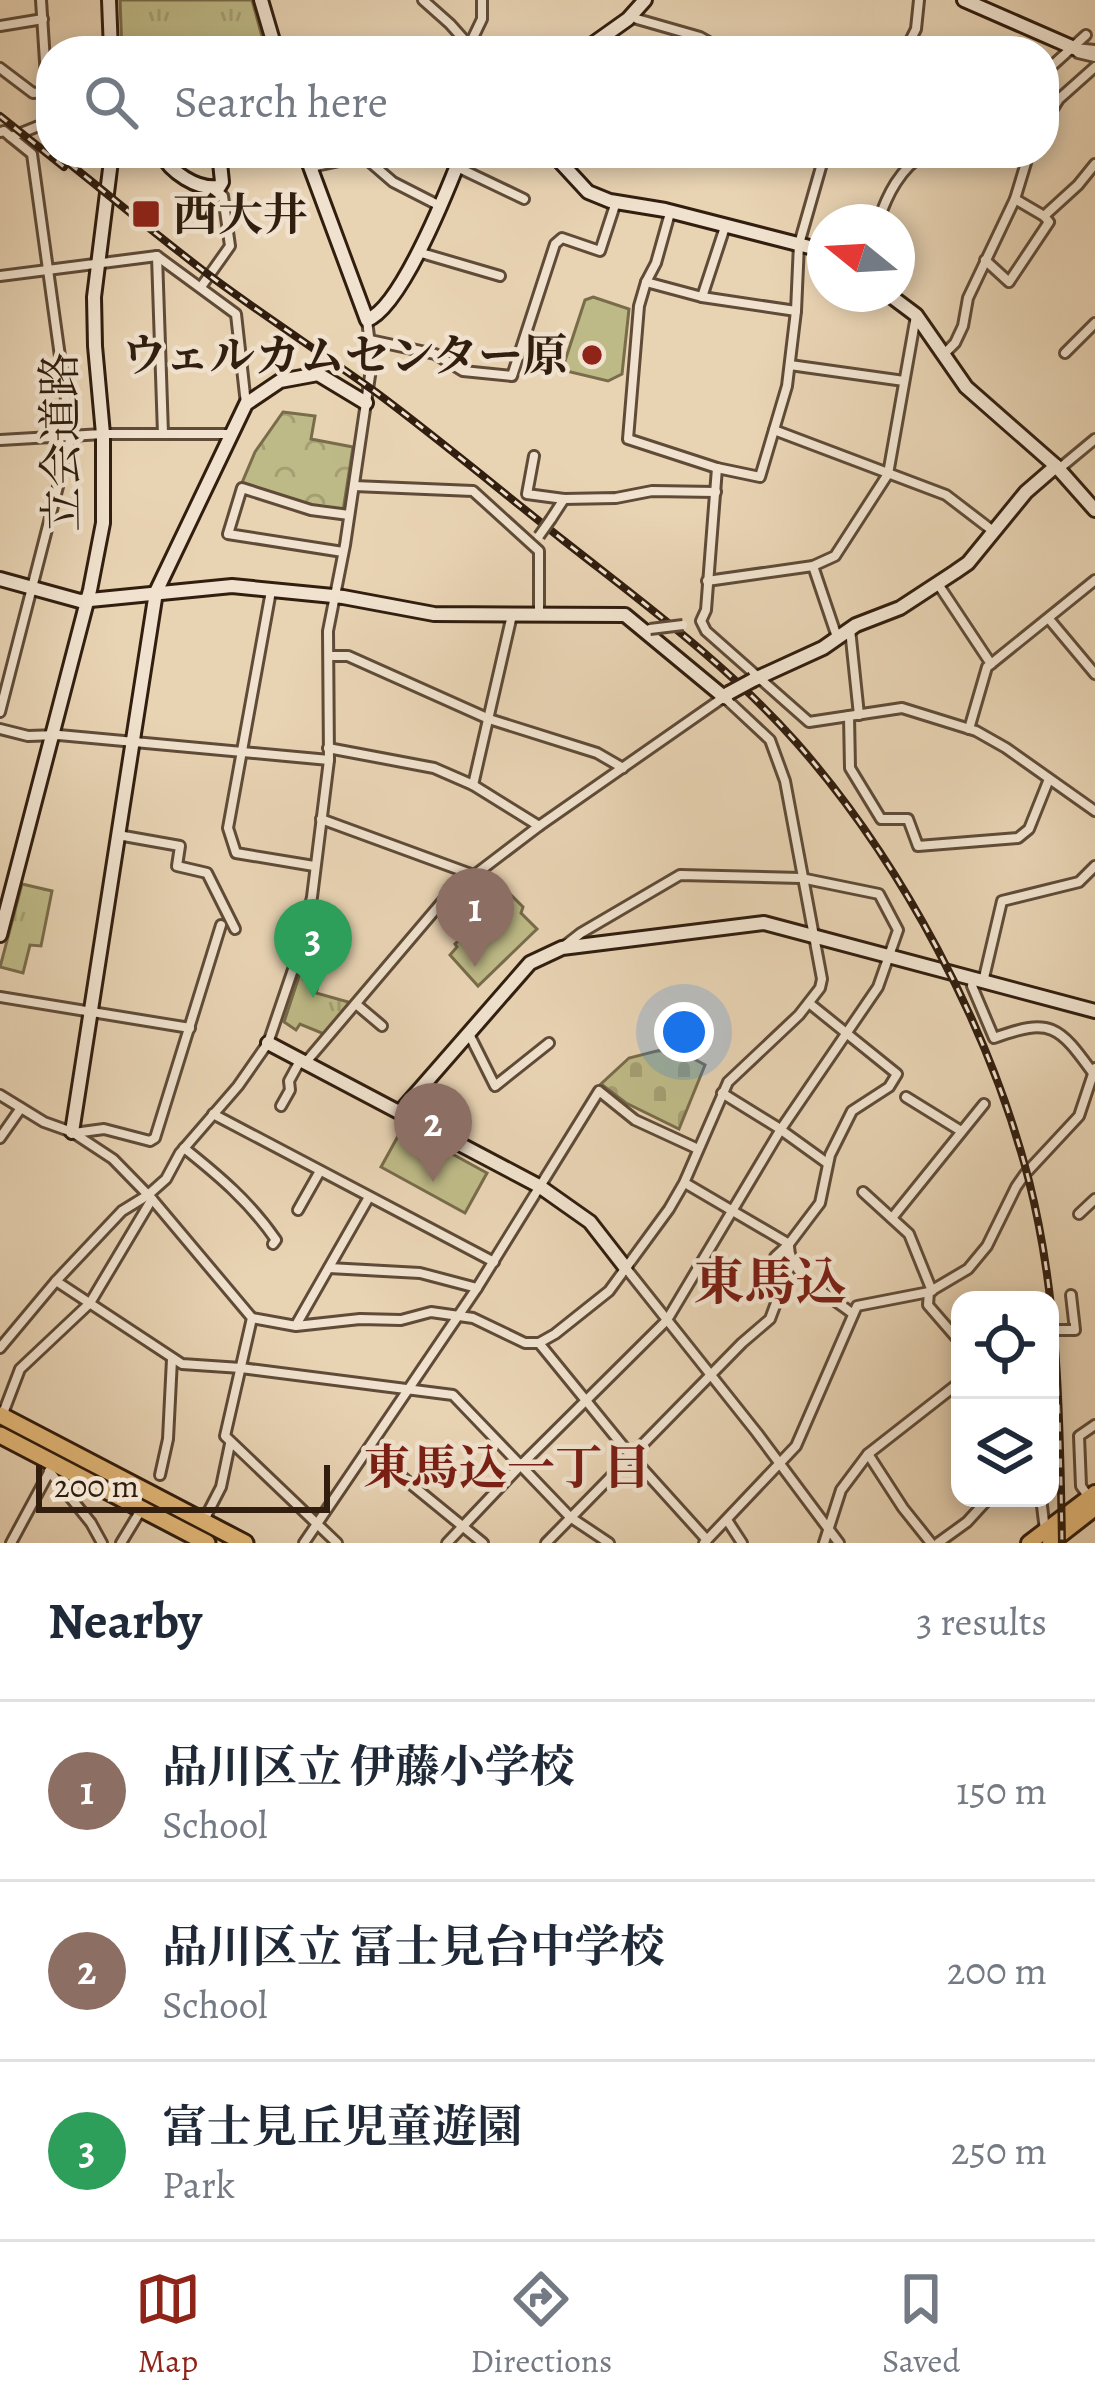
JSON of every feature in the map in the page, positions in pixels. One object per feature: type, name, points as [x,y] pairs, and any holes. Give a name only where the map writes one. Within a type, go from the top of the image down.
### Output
[{"type":"highway","points":[[1,1416],[244,1543]]},
{"type":"highway","points":[[0,1436],[51,1467],[207,1543]]},
{"type":"main road","points":[[1029,1543],[1047,1537],[1092,1507]]},
{"type":"street","points":[[41,0],[44,36]]},
{"type":"street","points":[[109,0],[110,36]]},
{"type":"street","points":[[261,0],[272,36]]},
{"type":"street","points":[[423,0],[460,36]]},
{"type":"street","points":[[476,36],[482,0]]},
{"type":"street","points":[[603,36],[645,0]]},
{"type":"street","points":[[912,36],[919,0]]},
{"type":"street","points":[[964,0],[1046,36]]},
{"type":"street","points":[[632,15],[696,36]]},
{"type":"street","points":[[0,26],[43,19]]},
{"type":"street","points":[[1059,60],[1086,35]]},
{"type":"street","points":[[1059,42],[1078,53],[1095,53]]},
{"type":"street","points":[[1059,99],[1095,67]]},
{"type":"street","points":[[0,68],[36,93]]},
{"type":"street","points":[[11,137],[36,127]]},
{"type":"street","points":[[0,132],[32,154],[71,436],[0,712]]},
{"type":"street","points":[[1044,216],[1095,164]]},
{"type":"street","name":"立会道路","points":[[0,935],[103,523],[103,434],[94,310],[111,168]]},
{"type":"street","points":[[174,168],[223,196],[230,249],[201,287]]},
{"type":"street","points":[[214,189],[222,182],[221,168]]},
{"type":"street","points":[[1,1416],[20,1369],[89,1304],[150,1197],[268,1043],[301,946],[312,897],[328,760],[328,631],[372,362],[367,320],[310,168]]},
{"type":"street","points":[[377,168],[393,182],[440,206]]},
{"type":"street","points":[[367,320],[383,311],[418,252],[456,168]]},
{"type":"street","points":[[472,168],[524,199]]},
{"type":"street","points":[[566,168],[588,192],[610,201],[670,211],[807,246]]},
{"type":"street","points":[[670,211],[639,306],[628,439],[760,478],[788,386],[800,244],[821,168]]},
{"type":"street","points":[[885,204],[893,184],[908,168]]},
{"type":"street","points":[[944,354],[963,326],[968,298],[1015,199],[1024,168]]},
{"type":"street","points":[[985,260],[1009,282],[1049,222],[1015,199]]},
{"type":"street","points":[[370,340],[435,354],[463,371],[512,376],[555,244],[562,238],[601,251],[616,200]]},
{"type":"street","points":[[701,297],[725,225]]},
{"type":"street","points":[[418,252],[500,275]]},
{"type":"street","points":[[0,276],[157,256],[236,314],[246,404]]},
{"type":"street","points":[[157,256],[163,434]]},
{"type":"street","points":[[646,281],[701,297],[796,310]]},
{"type":"street","points":[[913,312],[966,387],[1057,468],[1095,510]]},
{"type":"street","points":[[707,580],[813,566],[835,556],[887,474],[916,314]]},
{"type":"street","points":[[1065,353],[1095,323]]},
{"type":"street","points":[[790,365],[904,381]]},
{"type":"street","points":[[72,1133],[156,592],[246,404],[280,381],[318,374],[366,403]]},
{"type":"street","points":[[774,430],[946,496],[994,531]]},
{"type":"street","points":[[0,440],[230,434]]},
{"type":"street","points":[[281,1106],[303,1061],[447,896],[726,695],[900,608],[968,563],[1026,492],[1095,439]]},
{"type":"street","points":[[535,456],[527,494],[564,499],[616,498],[652,491],[716,492]]},
{"type":"street","points":[[701,621],[706,610],[717,468]]},
{"type":"street","points":[[354,486],[473,491],[536,540],[538,615]]},
{"type":"street","points":[[343,552],[228,534],[228,527],[242,488],[311,510],[349,515]]},
{"type":"street","points":[[536,540],[564,499]]},
{"type":"street","points":[[813,566],[837,638]]},
{"type":"street","points":[[0,579],[80,601],[232,586],[343,597],[434,614],[625,615],[726,695],[770,740],[785,781],[822,979],[808,1003],[728,1082],[684,1183],[609,1291],[539,1343],[525,1343],[473,1318],[431,1312],[401,1320],[296,1326],[252,1318],[113,1160],[0,1095]]},
{"type":"street","points":[[969,729],[987,667],[1095,580]]},
{"type":"street","points":[[938,584],[991,664]]},
{"type":"street","points":[[271,591],[228,829],[236,853],[314,866]]},
{"type":"street","points":[[473,785],[512,615]]},
{"type":"street","points":[[1049,619],[1095,674]]},
{"type":"street","points":[[647,630],[701,621]]},
{"type":"street","points":[[701,621],[756,678],[809,722],[902,708],[969,729],[1006,748],[1095,811]]},
{"type":"street","points":[[850,629],[854,715],[850,768],[881,819],[908,819],[917,846],[1018,838],[1029,829],[1049,779]]},
{"type":"street","points":[[328,656],[348,656],[489,719],[597,753],[623,768]]},
{"type":"street","points":[[0,729],[28,736],[51,734],[328,760]]},
{"type":"street","points":[[328,748],[434,768],[473,785],[539,826]]},
{"type":"street","points":[[321,819],[473,875]]},
{"type":"street","points":[[118,836],[181,846],[177,866],[207,873],[235,929]]},
{"type":"street","points":[[539,1343],[706,1542],[796,1447],[857,1306],[930,1291],[968,1268],[987,1246],[1016,1187],[1079,1116],[1092,1094],[1094,1071],[1066,1035],[1030,1025],[994,1038],[972,986],[978,980],[1002,901],[1079,882],[1095,866]]},
{"type":"street","points":[[400,1112],[530,963],[680,874],[802,878],[879,894],[898,930],[878,987],[781,1130],[667,1320],[447,1543]]},
{"type":"street","points":[[562,948],[764,923],[1095,1011]]},
{"type":"street","points":[[72,1133],[104,1129],[150,1141],[154,1138],[221,925]]},
{"type":"street","points":[[0,997],[190,1028]]},
{"type":"street","points":[[546,1543],[770,1319],[779,1295],[775,1257],[820,1203],[827,1163],[852,1111],[889,1087],[897,1074],[808,1003]]},
{"type":"street","points":[[356,1004],[382,1025]]},
{"type":"street","points":[[469,1034],[494,1086],[549,1043]]},
{"type":"street","points":[[268,1043],[539,1186],[590,1222],[839,1543]]},
{"type":"street","points":[[304,1543],[494,1262],[599,1091],[635,1120],[698,1149]]},
{"type":"street","points":[[722,1093],[827,1163]]},
{"type":"street","points":[[906,1097],[961,1131]]},
{"type":"street","points":[[892,1218],[984,1104]]},
{"type":"street","points":[[0,1138],[21,1108]]},
{"type":"street","points":[[213,1114],[494,1262]]},
{"type":"street","points":[[184,1148],[236,1190],[276,1240],[273,1244]]},
{"type":"street","points":[[298,1210],[320,1171]]},
{"type":"street","points":[[684,1183],[789,1244]]},
{"type":"street","points":[[863,1192],[909,1234],[930,1291],[928,1305],[951,1332]]},
{"type":"street","points":[[0,1348],[122,1211],[150,1197]]},
{"type":"street","points":[[296,1326],[369,1197]]},
{"type":"street","points":[[1079,1214],[1095,1199]]},
{"type":"street","points":[[789,1244],[788,1256],[795,1268],[853,1313]]},
{"type":"street","points":[[329,1268],[419,1274],[477,1288]]},
{"type":"street","points":[[56,1281],[182,1364],[453,1395],[570,1517],[609,1543]]},
{"type":"street","points":[[1059,1330],[1075,1330],[1071,1295]]},
{"type":"street","points":[[252,1318],[225,1436],[337,1543]]},
{"type":"street","points":[[160,1475],[169,1439],[172,1359]]},
{"type":"street","points":[[824,1543],[841,1490],[868,1454],[951,1389]]},
{"type":"street","points":[[1092,1507],[1081,1486],[1079,1436],[1095,1425]]},
{"type":"street","points":[[203,1521],[221,1487],[230,1442]]},
{"type":"street","points":[[368,1449],[483,1543]]},
{"type":"street","points":[[868,1454],[903,1508],[935,1543],[981,1507]]},
{"type":"street","points":[[11,1543],[51,1467],[102,1543]]},
{"type":"street","points":[[1042,1507],[1047,1537]]},
{"type":"street","points":[[121,1543],[141,1509]]},
{"type":"street","points":[[727,1520],[742,1543]]},
{"type":"green space","points":[[120,0],[252,0],[262,36],[121,36]]},
{"type":"green space","points":[[593,297],[629,309],[622,374],[608,381],[562,370],[585,300]]},
{"type":"green space","points":[[283,412],[315,416],[311,439],[353,447],[343,511],[303,505],[241,485],[255,452]]},
{"type":"green space","points":[[22,884],[52,891],[41,946],[30,945],[23,973],[0,967]]},
{"type":"green space","points":[[509,893],[537,929],[478,986],[450,955],[455,944]]},
{"type":"green space","points":[[306,955],[325,959],[316,993],[352,1003],[324,1034],[300,1024],[296,1030],[284,1022]]},
{"type":"green space","points":[[672,1047],[705,1065],[679,1129],[626,1103],[601,1084],[629,1058]]},
{"type":"green space","points":[[403,1127],[487,1173],[465,1213],[381,1167]]},
{"type":"railway","points":[[0,116],[36,145]]},
{"type":"railway","points":[[75,168],[213,278],[401,411],[684,636],[796,742],[871,839],[906,893],[966,1006],[1012,1123],[1029,1181],[1052,1316],[1062,1543]]},
{"type":"place","name":"西大井","points":[[146,214]]},
{"type":"place","name":"ウェルカムセンター原","points":[[592,355]]},
{"type":"place","name":"品川区立 伊藤小学校","points":[[475,967]]},
{"type":"place","name":"富士見丘児童遊園","points":[[313,998]]},
{"type":"place","name":"品川区立 冨士見台中学校","points":[[433,1182]]},
{"type":"district","name":"東馬込","points":[[770,1281]]},
{"type":"district","name":"東馬込一丁目","points":[[507,1467]]}]
